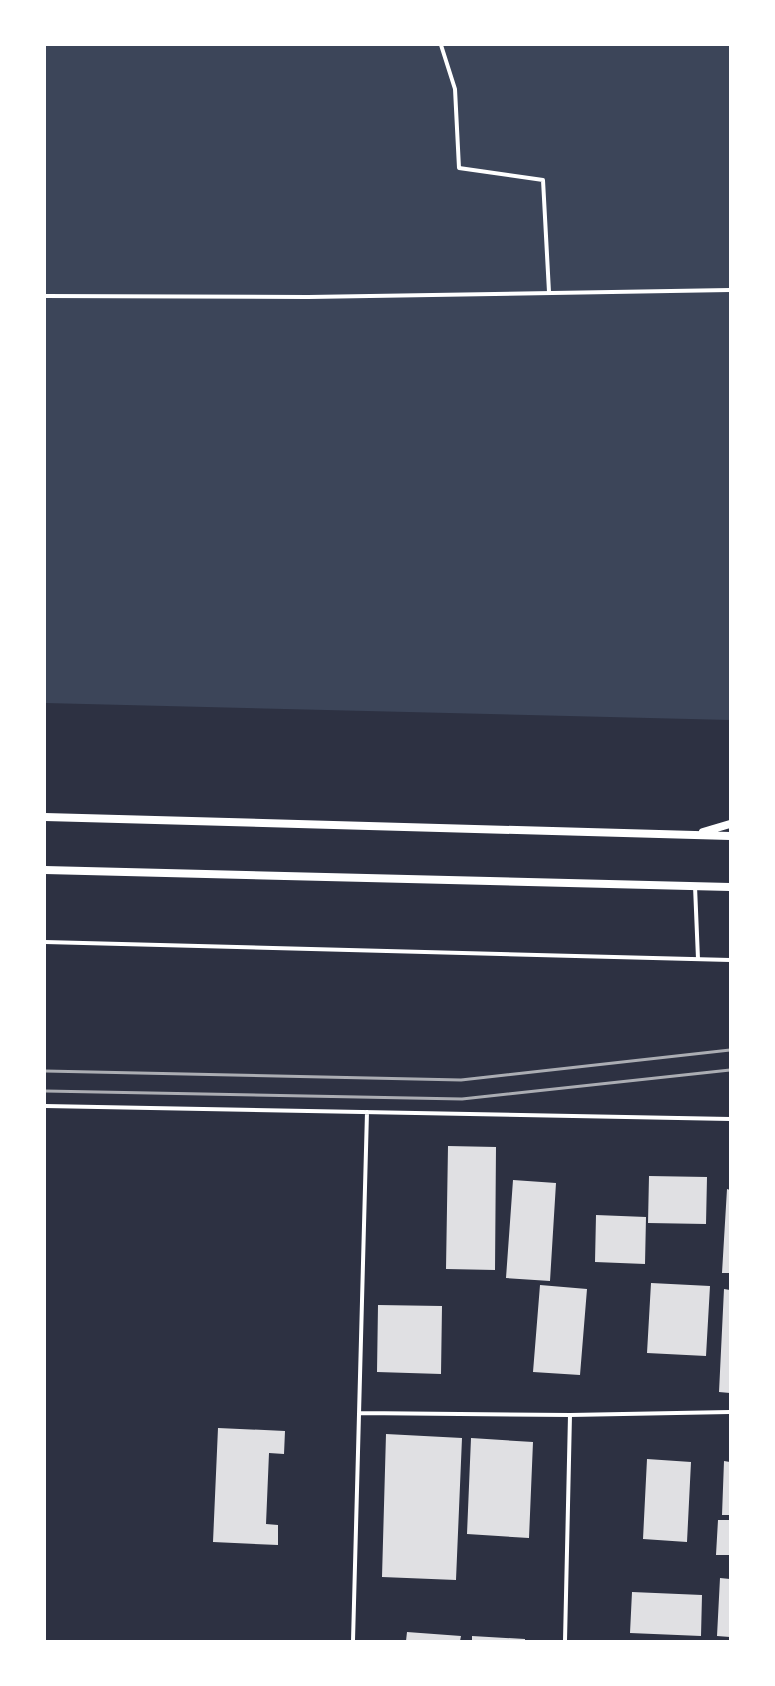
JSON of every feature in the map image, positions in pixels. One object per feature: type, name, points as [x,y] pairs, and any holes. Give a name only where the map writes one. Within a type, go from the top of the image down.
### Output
[{"type":"main road","points":[[45,817],[730,836]]},
{"type":"main road","points":[[694,834],[730,824]]},
{"type":"main road","points":[[45,870],[730,887]]},
{"type":"street","points":[[441,45],[455,89],[459,168],[543,180],[549,292]]},
{"type":"street","points":[[45,296],[308,297],[730,290]]},
{"type":"street","points":[[695,886],[698,959]]},
{"type":"street","points":[[45,942],[730,960]]},
{"type":"street","points":[[45,1106],[730,1119]]},
{"type":"street","points":[[353,1641],[367,1112]]},
{"type":"street","points":[[359,1413],[570,1415],[730,1412]]},
{"type":"street","points":[[565,1641],[570,1415]]},
{"type":"shaded area","points":[[45,45],[730,45],[730,720],[45,703]]},
{"type":"building","points":[[448,1146],[496,1147],[495,1270],[446,1269]]},
{"type":"building","points":[[649,1176],[707,1177],[706,1224],[648,1223]]},
{"type":"building","points":[[513,1180],[556,1183],[550,1281],[506,1278]]},
{"type":"building","points":[[727,1189],[730,1190],[730,1273],[722,1273]]},
{"type":"building","points":[[596,1215],[646,1217],[645,1264],[595,1262]]},
{"type":"building","points":[[651,1283],[710,1286],[706,1356],[647,1353]]},
{"type":"building","points":[[540,1285],[587,1289],[580,1375],[533,1372]]},
{"type":"building","points":[[724,1289],[730,1290],[730,1393],[719,1392]]},
{"type":"building","points":[[378,1305],[442,1306],[441,1374],[377,1372]]},
{"type":"building","points":[[218,1428],[285,1431],[284,1454],[269,1453],[266,1524],[278,1525],[278,1545],[213,1542]]},
{"type":"building","points":[[386,1434],[462,1438],[456,1580],[382,1577]]},
{"type":"building","points":[[471,1438],[533,1442],[529,1538],[467,1534]]},
{"type":"building","points":[[647,1459],[691,1462],[687,1542],[643,1539]]},
{"type":"building","points":[[724,1461],[730,1462],[730,1515],[722,1515]]},
{"type":"building","points":[[718,1520],[730,1520],[730,1555],[716,1555]]},
{"type":"building","points":[[720,1578],[730,1579],[730,1637],[717,1636]]},
{"type":"building","points":[[632,1592],[702,1595],[701,1636],[630,1633]]},
{"type":"building","points":[[407,1632],[461,1636],[460,1641],[406,1641]]},
{"type":"building","points":[[472,1636],[525,1639],[525,1641],[472,1641]]},
{"type":"railway","points":[[45,1071],[461,1080],[730,1050]]},
{"type":"railway","points":[[45,1091],[462,1099],[730,1070]]}]
